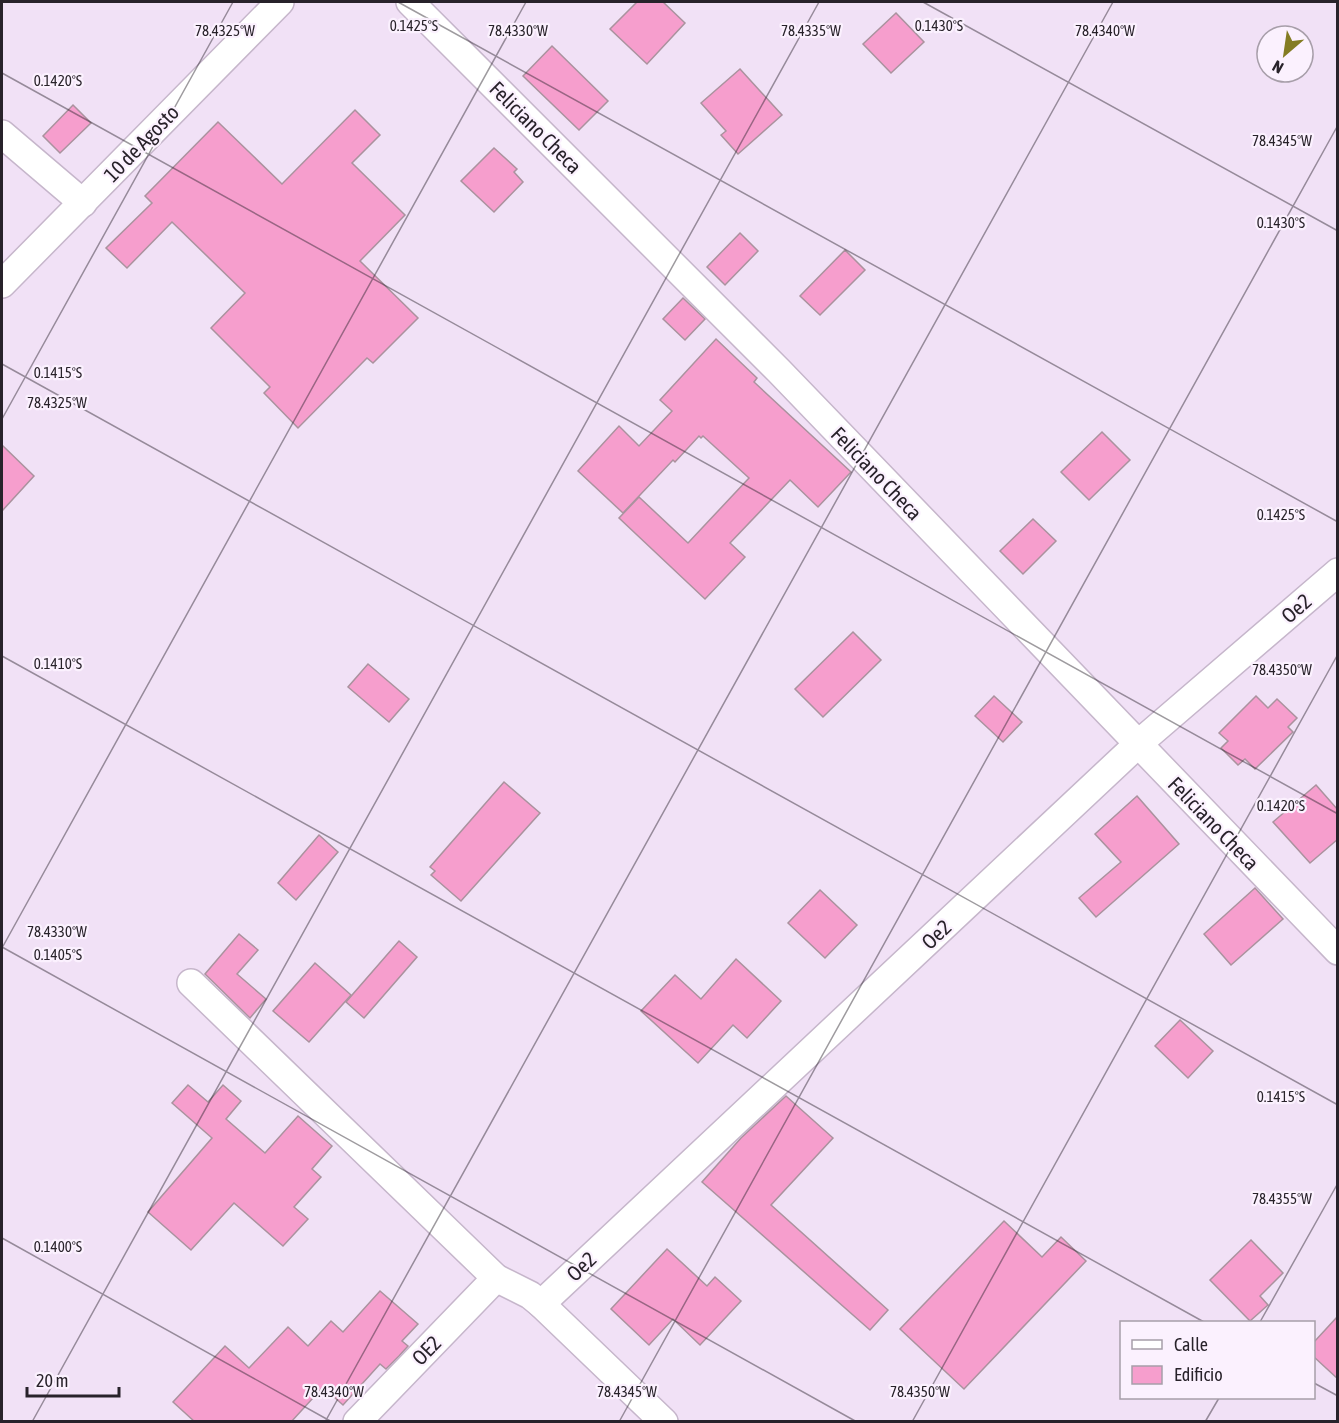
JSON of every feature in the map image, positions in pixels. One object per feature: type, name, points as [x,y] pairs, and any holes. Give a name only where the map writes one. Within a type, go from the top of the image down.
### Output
[{"type":"street","name":"10 de Agosto","points":[[2,284],[280,2]]},
{"type":"street","name":"Feliciano Checa","points":[[410,2],[779,371],[1338,951]]},
{"type":"street","points":[[2,134],[83,203]]},
{"type":"street","name":"Oe2","points":[[541,1304],[1138,744],[1338,572]]},
{"type":"street","points":[[191,983],[496,1278],[525,1292],[541,1304],[664,1422]]},
{"type":"street","name":"OE2","points":[[357,1422],[496,1278]]},
{"type":"building","points":[[637,2],[663,2],[685,23],[647,64],[610,29]]},
{"type":"building","points":[[896,13],[924,42],[891,73],[863,44]]},
{"type":"building","points":[[552,46],[608,101],[579,130],[523,76]]},
{"type":"building","points":[[740,69],[782,115],[738,154],[721,135],[726,131],[701,103]]},
{"type":"building","points":[[73,105],[91,123],[60,153],[43,136]]},
{"type":"building","points":[[355,110],[380,135],[352,163],[405,215],[360,261],[418,318],[373,363],[367,358],[298,428],[264,393],[270,387],[211,328],[245,293],[172,222],[127,268],[106,248],[152,203],[145,196],[218,122],[282,184]]},
{"type":"building","points":[[494,148],[517,169],[514,172],[523,182],[494,212],[461,181]]},
{"type":"building","points":[[740,233],[758,251],[725,285],[707,267]]},
{"type":"building","points":[[845,250],[865,270],[820,315],[800,296]]},
{"type":"building","points":[[683,298],[705,319],[685,340],[663,319]]},
{"type":"building","points":[[716,339],[757,378],[754,382],[851,472],[818,507],[790,480],[730,543],[745,557],[705,599],[619,518],[639,497],[688,543],[749,478],[703,436],[701,438],[699,436],[623,513],[578,471],[619,426],[639,446],[672,411],[660,400]]},
{"type":"building","points":[[1102,432],[1130,460],[1089,500],[1061,472]]},
{"type":"building","points":[[2,445],[34,476],[2,511]]},
{"type":"building","points":[[1033,519],[1056,541],[1023,574],[1000,551]]},
{"type":"building","points":[[853,632],[881,660],[823,717],[795,689]]},
{"type":"building","points":[[368,664],[409,699],[389,722],[348,687]]},
{"type":"building","points":[[994,696],[1022,722],[1003,742],[975,716]]},
{"type":"building","points":[[1256,696],[1268,708],[1277,699],[1297,718],[1288,727],[1293,732],[1255,769],[1245,759],[1238,765],[1221,748],[1228,741],[1219,733]]},
{"type":"building","points":[[504,782],[540,813],[461,901],[431,875],[435,871],[430,867]]},
{"type":"building","points":[[1316,785],[1338,810],[1338,839],[1310,863],[1273,822]]},
{"type":"building","points":[[1137,796],[1179,844],[1096,917],[1079,898],[1121,862],[1095,834]]},
{"type":"building","points":[[319,835],[338,852],[296,900],[278,883]]},
{"type":"building","points":[[1255,888],[1283,919],[1231,965],[1204,934]]},
{"type":"building","points":[[820,890],[857,925],[825,958],[788,923]]},
{"type":"building","points":[[239,934],[258,950],[237,974],[266,999],[250,1018],[205,974]]},
{"type":"building","points":[[399,941],[417,957],[364,1018],[346,1002]]},
{"type":"building","points":[[736,959],[781,1001],[747,1038],[733,1025],[698,1063],[641,1011],[675,975],[701,999]]},
{"type":"building","points":[[315,963],[351,995],[309,1042],[273,1011]]},
{"type":"building","points":[[1180,1020],[1213,1051],[1188,1078],[1155,1046]]},
{"type":"building","points":[[188,1085],[208,1102],[223,1085],[241,1101],[226,1119],[265,1153],[298,1116],[332,1146],[312,1169],[321,1177],[294,1207],[308,1219],[283,1246],[234,1203],[191,1250],[148,1212],[212,1138],[172,1103]]},
{"type":"building","points":[[786,1096],[833,1138],[771,1205],[888,1310],[870,1330],[702,1182],[741,1138]]},
{"type":"building","points":[[1004,1221],[1042,1257],[1061,1237],[1086,1261],[964,1389],[900,1329]]},
{"type":"building","points":[[1251,1240],[1283,1273],[1260,1296],[1268,1305],[1250,1321],[1210,1280]]},
{"type":"building","points":[[667,1249],[707,1286],[715,1277],[741,1301],[700,1345],[673,1319],[649,1345],[611,1309]]},
{"type":"building","points":[[380,1291],[418,1324],[402,1341],[408,1346],[399,1356],[386,1369],[380,1364],[343,1405],[323,1387],[291,1422],[195,1422],[173,1402],[225,1346],[249,1368],[288,1327],[308,1346],[331,1321],[343,1332]]},
{"type":"building","points":[[1338,1316],[1338,1379],[1315,1358],[1315,1341]]}]
